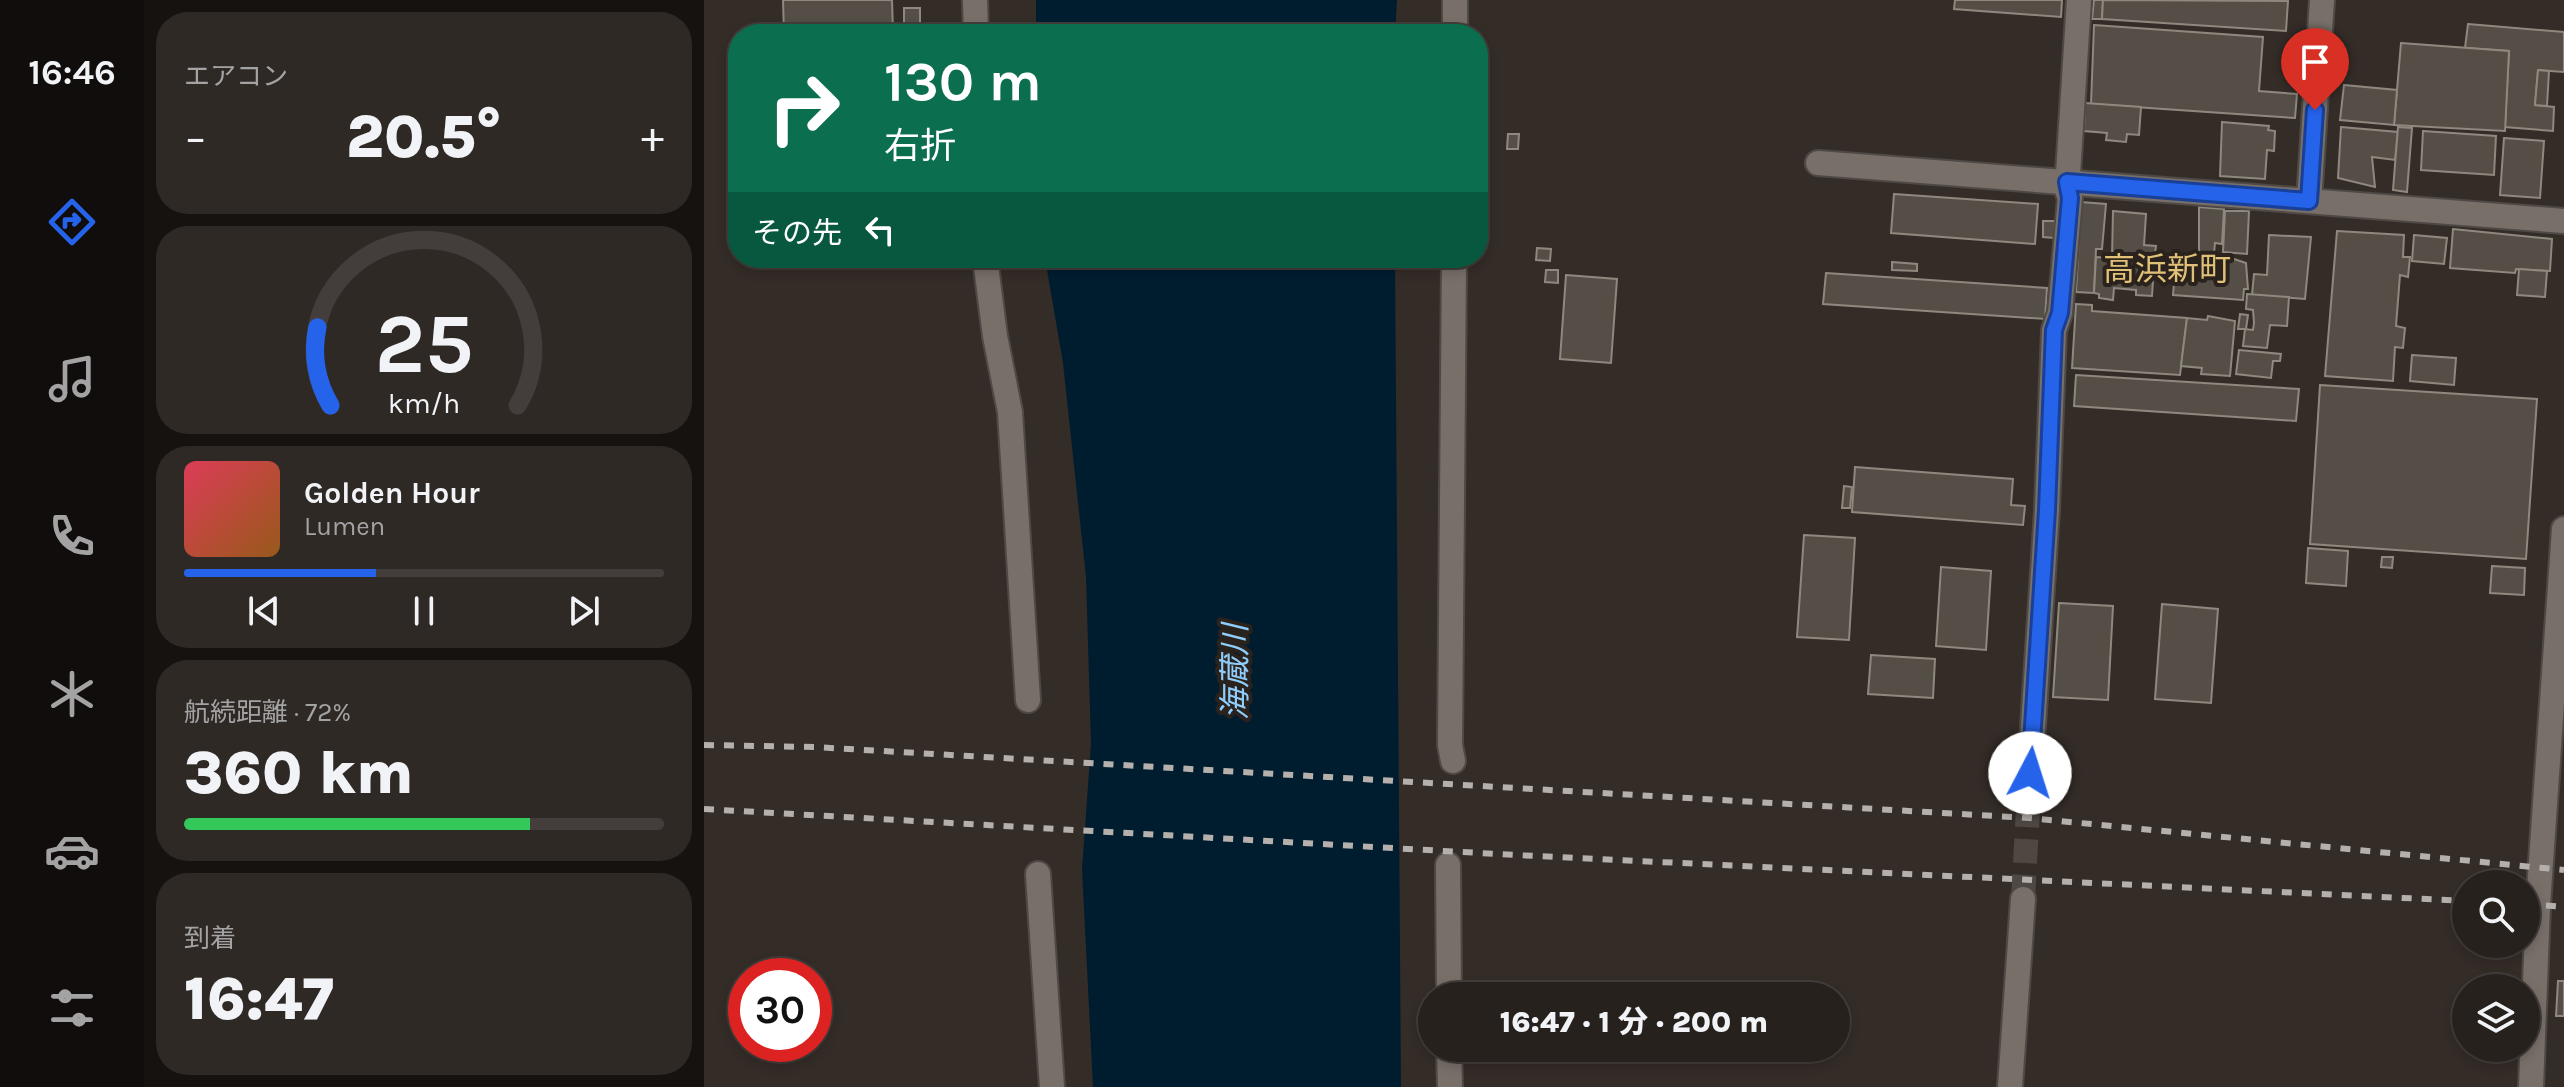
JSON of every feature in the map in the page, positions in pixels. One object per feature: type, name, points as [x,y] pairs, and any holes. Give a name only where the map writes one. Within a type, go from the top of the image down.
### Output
[{"type":"street","points":[[975,0],[976,24]]},
{"type":"street","points":[[1455,0],[1455,24]]},
{"type":"street","points":[[2030,773],[2047,510],[2054,330],[2060,313],[2070,198],[2067,182],[2079,0]]},
{"type":"street","points":[[2309,201],[2322,0]]},
{"type":"street","points":[[1818,163],[2564,221]]},
{"type":"street","points":[[986,268],[995,336],[1010,412],[1028,700]]},
{"type":"street","points":[[1453,761],[1450,745],[1454,268]]},
{"type":"street","points":[[2531,1087],[2556,747],[2564,529]]},
{"type":"street","points":[[1448,865],[1449,982]]},
{"type":"street","points":[[1038,874],[1052,1087]]},
{"type":"street","points":[[2010,1087],[2023,899]]},
{"type":"street","points":[[1449,1062],[1450,1087]]},
{"type":"water","points":[[1036,0],[1397,0],[1396,24],[1036,24]]},
{"type":"water","name":"海蔵川","points":[[1047,268],[1395,268],[1401,1087],[1093,1087],[1082,869],[1091,744],[1086,577],[1063,363]]},
{"type":"building","points":[[783,0],[892,0],[893,24],[784,24]]},
{"type":"building","points":[[1955,0],[2062,0],[2061,17],[1954,9]]},
{"type":"building","points":[[2094,0],[2103,0],[2102,19],[2092,19]]},
{"type":"building","points":[[2103,0],[2288,1],[2286,31],[2102,19]]},
{"type":"building","points":[[904,8],[920,8],[920,24],[904,24]]},
{"type":"building","points":[[2468,24],[2564,32],[2564,72],[2538,70],[2535,105],[2554,107],[2553,131],[2505,127],[2509,51],[2465,48]]},
{"type":"building","points":[[2094,25],[2263,37],[2259,91],[2297,94],[2295,118],[2091,104]]},
{"type":"building","points":[[2401,43],[2509,51],[2505,131],[2394,125]]},
{"type":"building","points":[[2538,70],[2549,71],[2547,106],[2535,105]]},
{"type":"building","points":[[2344,85],[2397,90],[2394,125],[2340,120]]},
{"type":"building","points":[[2085,103],[2141,107],[2139,135],[2127,134],[2126,142],[2106,140],[2107,133],[2084,131]]},
{"type":"building","points":[[2222,122],[2269,126],[2268,130],[2275,131],[2274,151],[2267,150],[2265,179],[2220,176]]},
{"type":"building","points":[[2341,127],[2398,132],[2395,160],[2372,157],[2375,187],[2338,178]]},
{"type":"building","points":[[2398,127],[2412,128],[2407,192],[2393,190]]},
{"type":"building","points":[[2423,131],[2496,136],[2494,175],[2421,170]]},
{"type":"building","points":[[1508,134],[1519,134],[1518,149],[1507,149]]},
{"type":"building","points":[[2504,138],[2544,141],[2540,198],[2500,195]]},
{"type":"building","points":[[1894,194],[2038,204],[2035,244],[1891,233]]},
{"type":"building","points":[[2081,202],[2106,204],[2102,249],[2096,249],[2094,293],[2076,292]]},
{"type":"building","points":[[2199,207],[2224,209],[2222,244],[2215,243],[2214,253],[2199,252]]},
{"type":"building","points":[[2113,211],[2146,214],[2144,245],[2156,246],[2154,261],[2145,261],[2144,265],[2154,265],[2152,296],[2136,295],[2136,290],[2114,288],[2113,300],[2099,298],[2099,294],[2094,293],[2096,257],[2112,258]]},
{"type":"building","points":[[2225,211],[2249,211],[2247,254],[2223,252]]},
{"type":"building","points":[[2043,221],[2055,221],[2054,238],[2043,237]]},
{"type":"building","points":[[2453,229],[2552,239],[2550,271],[2516,269],[2515,273],[2450,268]]},
{"type":"building","points":[[2337,231],[2404,235],[2403,257],[2410,257],[2408,277],[2400,275],[2396,326],[2405,328],[2403,348],[2395,347],[2393,381],[2325,376]]},
{"type":"building","points":[[2269,235],[2311,237],[2305,299],[2252,295],[2254,274],[2267,275]]},
{"type":"building","points":[[2414,235],[2447,238],[2444,264],[2412,261]]},
{"type":"building","points":[[1537,248],[1551,249],[1550,261],[1536,260]]},
{"type":"building","points":[[2225,256],[2246,263],[2248,289],[2244,289],[2243,300],[2173,295],[2176,261],[2224,265]]},
{"type":"building","points":[[1892,262],[1917,264],[1917,271],[1892,270]]},
{"type":"building","points":[[2519,269],[2547,271],[2545,297],[2517,295]]},
{"type":"building","points":[[1546,270],[1558,270],[1558,283],[1545,282]]},
{"type":"building","points":[[1826,273],[2047,288],[2045,319],[1823,304]]},
{"type":"building","points":[[1566,275],[1617,279],[1611,363],[1560,359]]},
{"type":"building","points":[[2247,294],[2289,297],[2287,326],[2270,325],[2267,348],[2243,346],[2245,329],[2253,330],[2254,323],[2253,310],[2246,309]]},
{"type":"building","points":[[2076,304],[2092,305],[2092,311],[2187,318],[2180,375],[2072,368]]},
{"type":"building","points":[[2240,314],[2248,315],[2246,329],[2238,329]]},
{"type":"building","points":[[2208,316],[2235,321],[2230,376],[2201,374],[2202,368],[2181,366],[2187,318],[2207,320]]},
{"type":"building","points":[[2239,350],[2281,354],[2280,361],[2273,361],[2271,378],[2236,374]]},
{"type":"building","points":[[2412,355],[2456,358],[2454,385],[2410,381]]},
{"type":"building","points":[[2076,375],[2299,389],[2296,421],[2074,406]]},
{"type":"building","points":[[2320,385],[2537,399],[2526,559],[2310,544]]},
{"type":"building","points":[[1855,467],[2013,479],[2011,505],[2025,506],[2023,525],[1852,512]]},
{"type":"building","points":[[1844,486],[1852,487],[1850,508],[1842,508]]},
{"type":"building","points":[[1804,535],[1855,538],[1849,640],[1797,637]]},
{"type":"building","points":[[2308,548],[2348,551],[2346,586],[2306,583]]},
{"type":"building","points":[[2382,557],[2393,557],[2392,568],[2381,567]]},
{"type":"building","points":[[2492,566],[2525,568],[2524,595],[2490,593]]},
{"type":"building","points":[[1941,567],[1991,571],[1986,650],[1936,646]]},
{"type":"building","points":[[2059,603],[2113,606],[2108,700],[2053,697]]},
{"type":"building","points":[[2162,604],[2218,609],[2211,703],[2155,699]]},
{"type":"building","points":[[1871,655],[1935,659],[1933,698],[1868,694]]},
{"type":"building","points":[[2558,981],[2564,981],[2564,1016],[2556,1016]]},
{"type":"tunnel","points":[[2023,899],[2030,773]]},
{"type":"railway","points":[[704,745],[814,747],[2029,818],[2564,870]]},
{"type":"railway","points":[[704,809],[1515,855],[2452,900]]},
{"type":"railway","points":[[2540,905],[2564,907]]},
{"type":"district","name":"高浜新町","points":[[2167,269]]},
{"type":"route","points":[[2030,773],[2047,510],[2054,330],[2060,313],[2070,198],[2067,182],[2309,201],[2315,110]]}]
